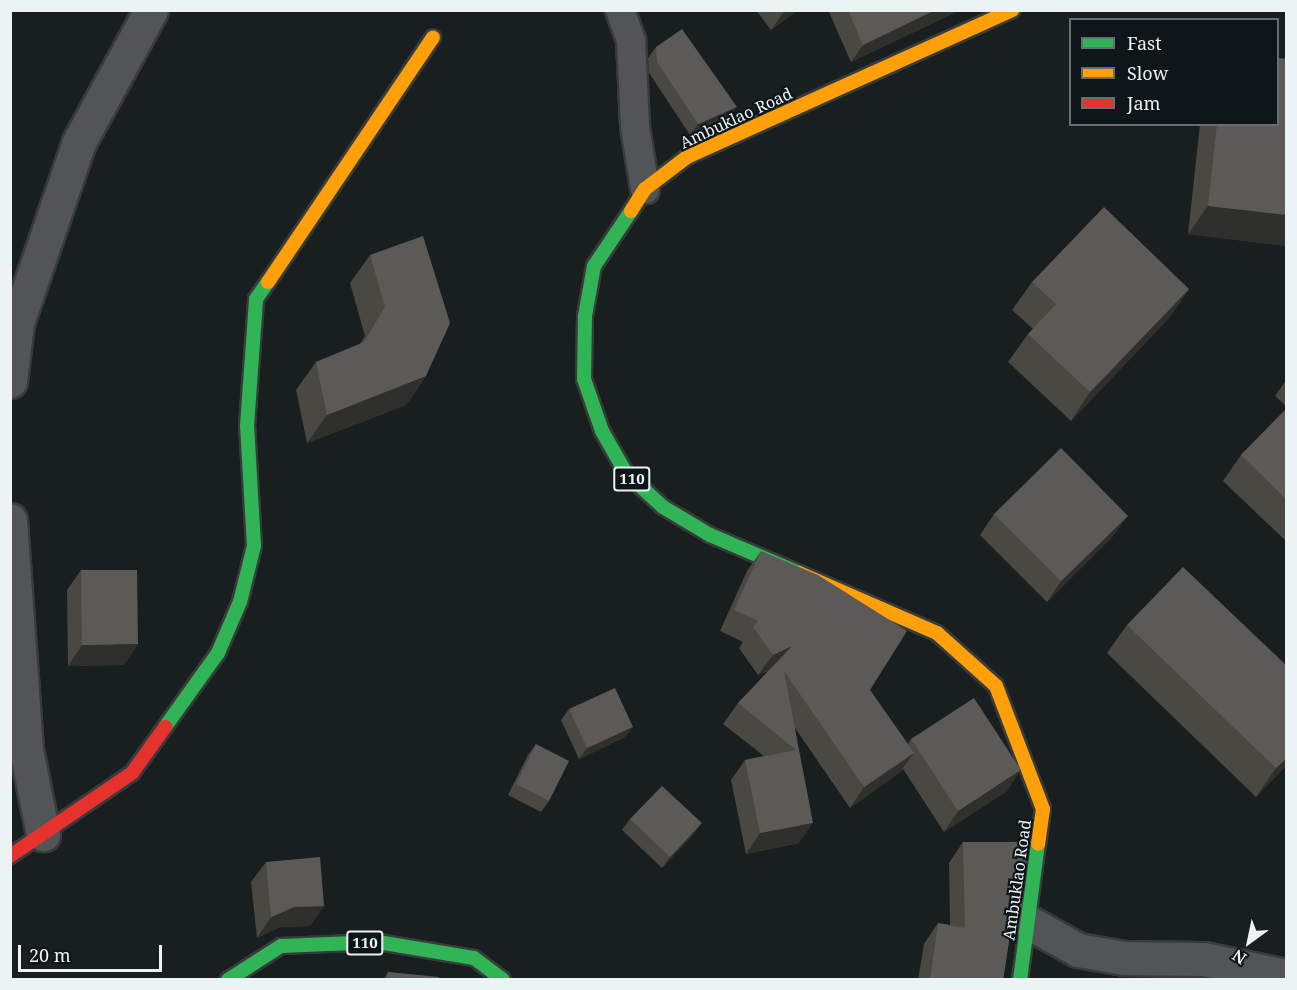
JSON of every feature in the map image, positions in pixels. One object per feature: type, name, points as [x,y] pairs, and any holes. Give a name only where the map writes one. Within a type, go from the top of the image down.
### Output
[{"type":"main road","name":"Ambuklao Road","points":[[1012,10],[687,157],[645,189],[594,266],[585,316],[584,379],[602,431],[626,473],[663,507],[710,536],[937,633],[996,686],[1043,808],[1020,980]]},
{"type":"main road","points":[[10,856],[132,773],[218,653],[240,602],[254,546],[247,426],[256,299],[433,37]]},
{"type":"main road","name":"110","points":[[228,980],[281,946],[378,942],[474,958],[504,980]]},
{"type":"street","points":[[10,381],[17,323],[80,142],[150,10]]},
{"type":"street","points":[[10,520],[26,749],[43,834]]},
{"type":"street","points":[[1028,922],[1078,950],[1124,958],[1204,958],[1287,976]]},
{"type":"lane","points":[[620,10],[631,41],[635,127],[645,189]]},
{"type":"building","points":[[848,10],[935,10],[863,45]]},
{"type":"building","points":[[682,29],[737,107],[698,124],[657,62],[656,47]]},
{"type":"building","points":[[1279,58],[1287,59],[1287,215],[1208,206],[1217,126],[1279,126]]},
{"type":"building","points":[[1104,207],[1189,289],[1090,392],[1028,334],[1056,304],[1032,282]]},
{"type":"building","points":[[423,236],[450,323],[426,376],[327,415],[316,362],[364,342],[385,307],[370,255]]},
{"type":"building","points":[[1287,408],[1287,500],[1241,455]]},
{"type":"building","points":[[1061,448],[1128,516],[1061,581],[994,514]]},
{"type":"building","points":[[761,551],[818,575],[907,631],[870,690],[914,753],[864,787],[784,671],[813,823],[760,833],[745,760],[796,750],[738,703],[792,646],[773,655],[753,627],[758,621],[734,610]]},
{"type":"building","points":[[1183,567],[1287,666],[1287,758],[1276,768],[1127,625]]},
{"type":"building","points":[[81,570],[137,570],[138,644],[82,645]]},
{"type":"building","points":[[615,688],[633,727],[587,748],[569,709]]},
{"type":"building","points":[[974,698],[1021,770],[958,811],[911,739]]},
{"type":"building","points":[[536,744],[569,761],[549,801],[516,784]]},
{"type":"building","points":[[662,786],[702,823],[670,857],[630,819]]},
{"type":"building","points":[[963,842],[1028,842],[1022,908],[1014,908],[1003,980],[930,980],[938,923],[965,928]]},
{"type":"building","points":[[320,857],[324,906],[294,907],[271,917],[266,862]]},
{"type":"building","points":[[388,972],[439,977],[439,980],[387,980]]},
{"type":"traffic: fast","points":[[631,211],[594,266],[585,316],[584,379],[602,431],[626,473],[663,507],[710,535],[799,573]]},
{"type":"traffic: fast","points":[[165,727],[218,653],[240,602],[254,546],[247,426],[256,299],[268,282]]},
{"type":"traffic: fast","points":[[1020,980],[1038,844]]},
{"type":"traffic: fast","points":[[228,980],[281,946],[378,942],[474,958],[503,980]]},
{"type":"traffic: slow","points":[[631,211],[645,189],[687,157],[1012,10]]},
{"type":"traffic: slow","points":[[268,282],[433,37]]},
{"type":"traffic: slow","points":[[799,573],[937,633],[996,686],[1043,809],[1038,844]]},
{"type":"traffic: jam","points":[[10,856],[132,773],[165,727]]}]
